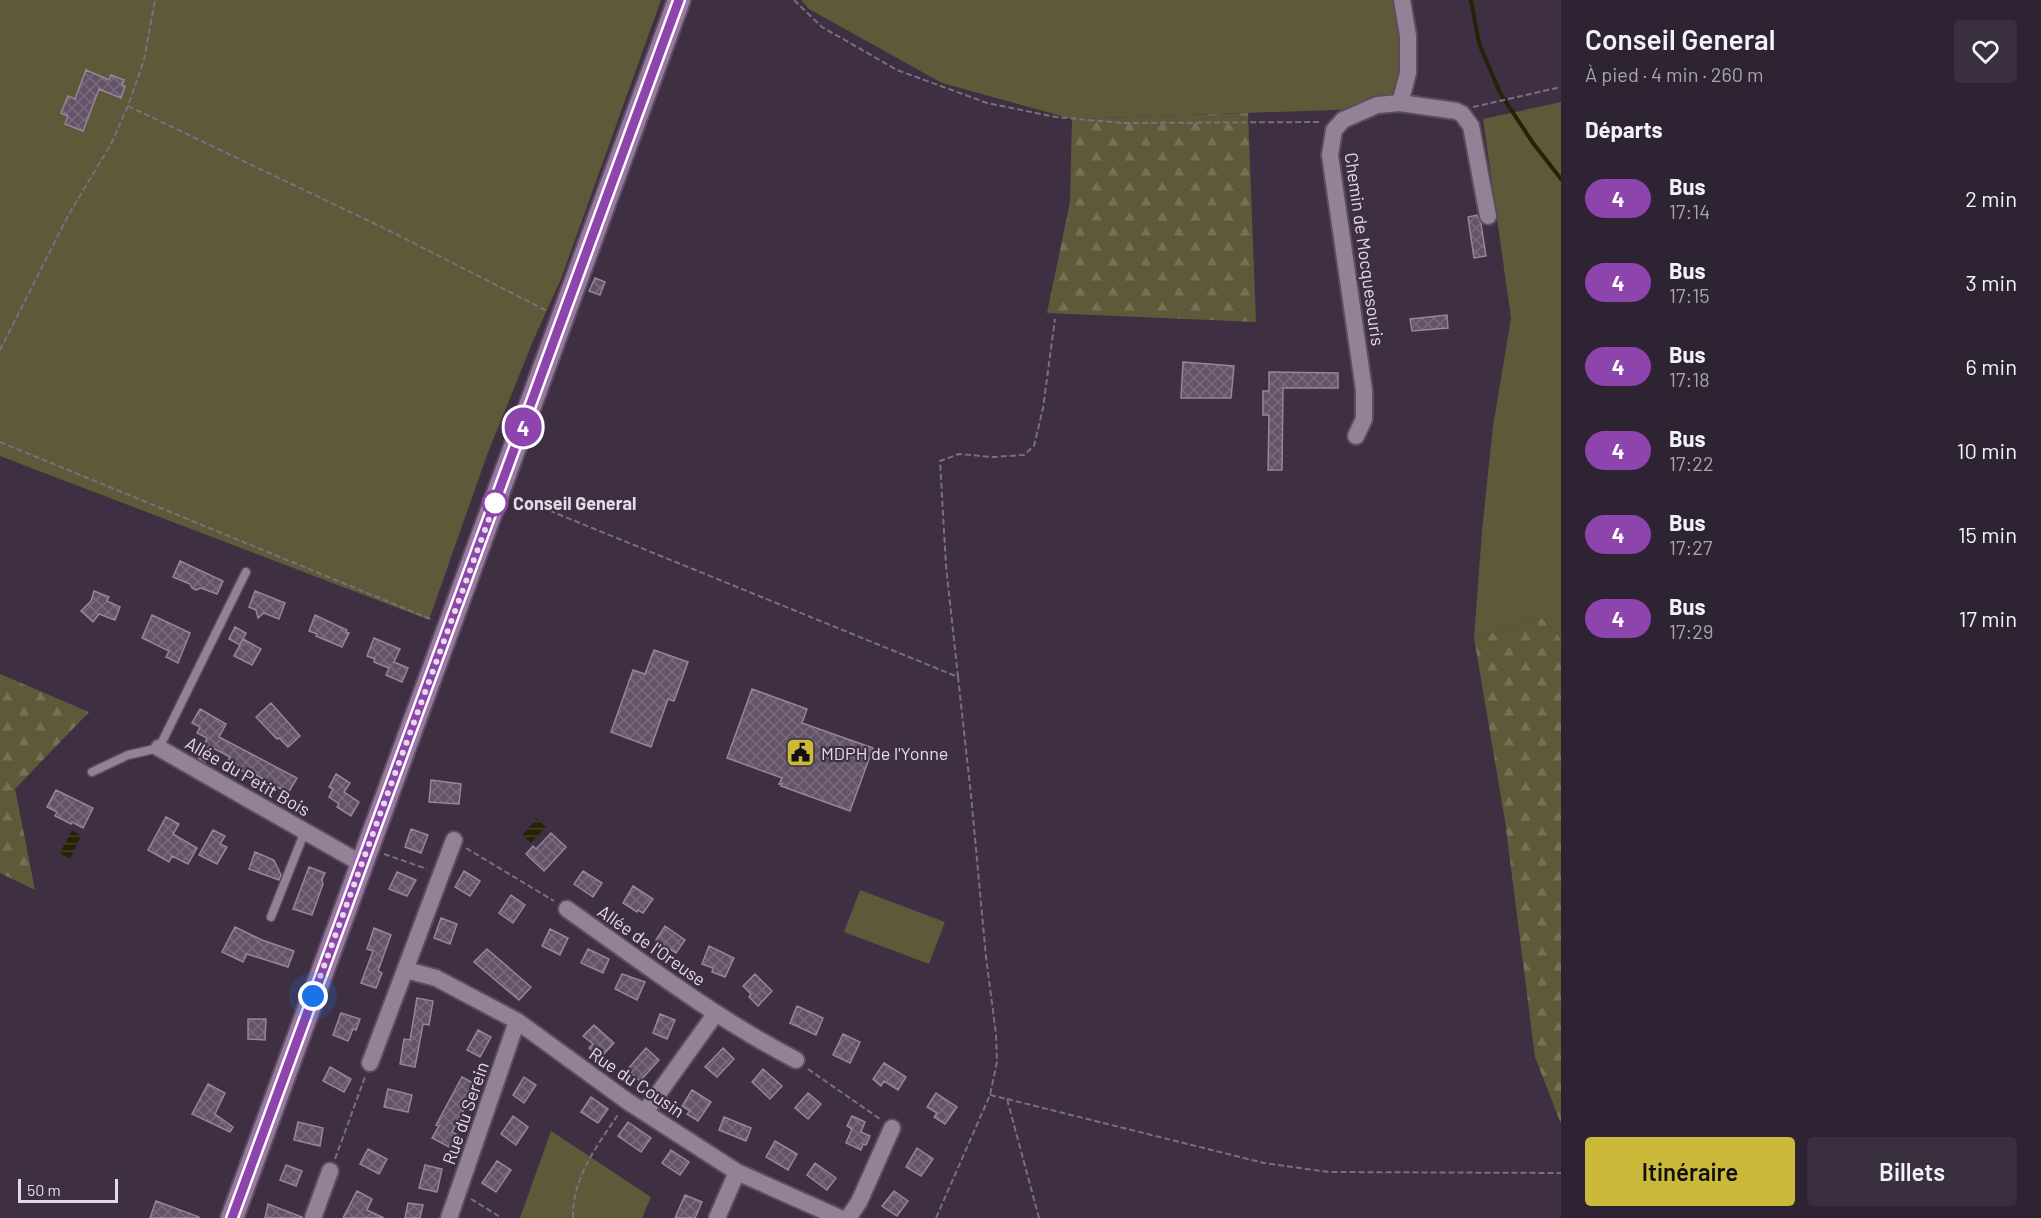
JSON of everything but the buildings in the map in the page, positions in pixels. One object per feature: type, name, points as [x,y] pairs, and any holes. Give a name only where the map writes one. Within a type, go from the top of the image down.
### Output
[{"type":"main road","points":[[232,1218],[679,0]]},
{"type":"street","points":[[1400,103],[1408,73],[1408,36],[1402,0]]},
{"type":"street","points":[[1340,123],[1377,105],[1400,103],[1456,111],[1462,114],[1471,126],[1488,216]]},
{"type":"street","name":"Chemin de Mocquesouris","points":[[1340,123],[1334,130],[1330,155],[1364,390],[1364,419],[1356,436]]},
{"type":"street","name":"Allée du Petit Bois","points":[[159,748],[305,831],[365,856]]},
{"type":"street","points":[[370,1063],[454,840]]},
{"type":"street","name":"Allée de l'Oreuse","points":[[567,909],[716,1013],[759,1041],[796,1060]]},
{"type":"street","name":"Rue du Cousin","points":[[406,970],[436,978],[517,1021],[627,1101],[737,1172],[840,1218]]},
{"type":"street","points":[[645,1112],[716,1013]]},
{"type":"street","name":"Rue du Serein","points":[[448,1218],[517,1021]]},
{"type":"street","points":[[848,1218],[859,1202],[892,1128]]},
{"type":"street","points":[[313,1218],[330,1171]]},
{"type":"street","points":[[717,1218],[737,1172]]},
{"type":"lane","name":"Allée du Petit Bois","points":[[159,748],[246,572]]},
{"type":"lane","points":[[92,772],[128,755],[159,748]]},
{"type":"lane","points":[[271,917],[305,831]]},
{"type":"path","points":[[0,350],[69,214],[111,144],[128,106],[144,60],[155,0]]},
{"type":"path","points":[[794,0],[822,27],[897,70],[987,103],[1056,117],[1122,123],[1340,123]]},
{"type":"path","points":[[1456,111],[1561,87]]},
{"type":"path","points":[[128,106],[390,231],[562,320]]},
{"type":"path","points":[[936,1218],[990,1095],[997,1062],[996,1034],[946,566],[940,461],[959,454],[992,457],[1024,455],[1034,446],[1043,408],[1055,319]]},
{"type":"path","points":[[0,442],[450,627]]},
{"type":"path","points":[[500,490],[958,677]]},
{"type":"path","points":[[454,840],[567,909]]},
{"type":"path","points":[[365,856],[441,874]]},
{"type":"path","points":[[796,1060],[892,1128]]},
{"type":"path","points":[[330,1171],[370,1063]]},
{"type":"path","points":[[990,1095],[1264,1163],[1329,1172],[1561,1173]]},
{"type":"path","points":[[1007,1099],[1039,1218]]},
{"type":"path","points":[[573,1218],[575,1191],[582,1174],[627,1101]]},
{"type":"path","points":[[459,1191],[502,1218]]},
{"type":"green space","points":[[0,0],[661,0],[561,279],[487,455],[429,620],[0,456]]},
{"type":"green space","points":[[801,0],[1403,0],[1410,44],[1390,108],[1072,119],[942,83],[809,9]]},
{"type":"green space","points":[[1561,102],[1561,639],[1542,618],[1474,638],[1493,426],[1511,318],[1483,119]]},
{"type":"green space","points":[[1248,113],[1256,322],[1047,313],[1070,202],[1072,119]]},
{"type":"green space","points":[[1542,618],[1561,639],[1561,1124],[1535,1057],[1505,821],[1474,638]]},
{"type":"green space","points":[[0,674],[89,712],[15,789],[35,890],[0,873]]},
{"type":"green space","points":[[860,890],[945,922],[929,964],[844,932]]},
{"type":"green space","points":[[551,1131],[651,1197],[642,1218],[520,1218]]},
{"type":"shaded area","points":[[537,819],[546,827],[531,843],[522,835]]},
{"type":"shaded area","points":[[72,830],[81,836],[70,859],[60,853]]},
{"type":"waterway","points":[[1471,0],[1479,43],[1500,93],[1533,143],[1561,179]]},
{"type":"bus line","name":"4","points":[[232,1218],[507,474],[679,0]]},
{"type":"place","name":"Conseil General","points":[[495,503]]},
{"type":"place","name":"MDPH de l'Yonne","points":[[800,753]]},
{"type":"route","points":[[313,996],[496,500],[495,503]]}]
